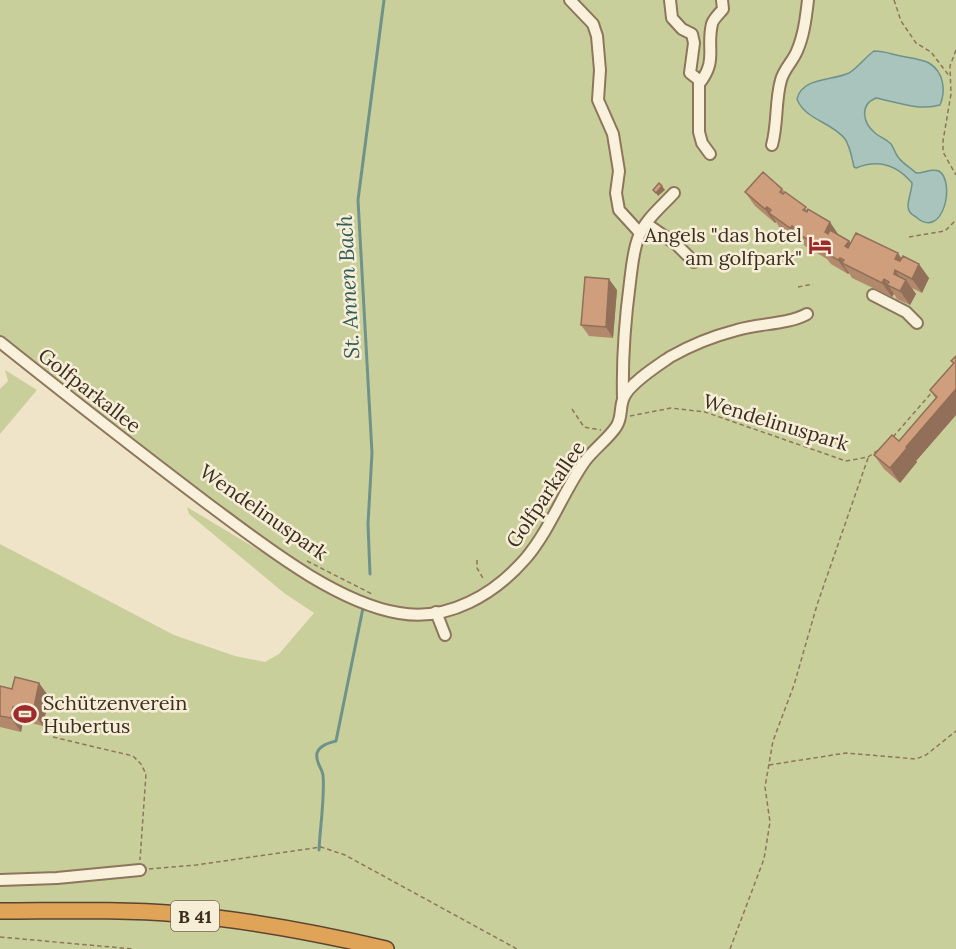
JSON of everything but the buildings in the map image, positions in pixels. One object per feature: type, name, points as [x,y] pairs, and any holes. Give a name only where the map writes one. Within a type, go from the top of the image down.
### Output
[{"type":"highway","name":"B 41","points":[[0,911],[97,910],[178,914],[324,934],[387,949]]},
{"type":"lane","points":[[570,0],[593,24],[597,36],[600,70],[598,100],[613,134],[619,171],[616,193],[619,210],[640,233]]},
{"type":"lane","points":[[670,0],[672,18],[682,29],[692,34],[694,43],[690,73],[699,80],[699,132],[702,143],[710,154]]},
{"type":"lane","points":[[699,84],[711,62],[712,22],[723,9],[722,0]]},
{"type":"lane","points":[[772,145],[782,76],[797,51],[804,28],[808,0]]},
{"type":"lane","points":[[621,418],[626,315],[633,260],[640,233],[674,193]]},
{"type":"lane","points":[[647,224],[677,245],[694,262]]},
{"type":"lane","points":[[873,296],[906,312],[917,324]]},
{"type":"lane","points":[[623,398],[638,381],[670,358],[702,341],[738,329],[796,319],[807,314]]},
{"type":"lane","name":"Golfparkallee","points":[[0,342],[159,468],[289,563],[346,594],[379,608],[401,614],[451,610],[478,599],[499,584],[524,560],[546,532],[585,462],[621,418]]},
{"type":"lane","points":[[436,612],[446,635]]},
{"type":"lane","points":[[0,880],[57,878],[140,870]]},
{"type":"path","points":[[894,0],[901,21],[916,43],[931,52],[951,78]]},
{"type":"path","points":[[956,50],[950,66],[951,94],[943,141],[943,152],[956,175]]},
{"type":"path","points":[[909,237],[945,231],[956,220]]},
{"type":"path","points":[[798,287],[813,284]]},
{"type":"path","name":"Wendelinuspark","points":[[621,418],[671,408],[705,412],[846,461],[868,457],[887,444],[938,386]]},
{"type":"path","points":[[572,409],[584,427],[602,430],[597,435]]},
{"type":"path","points":[[730,949],[764,859],[770,822],[765,787],[773,741],[794,685],[817,605],[868,457]]},
{"type":"path","name":"Wendelinuspark","points":[[302,558],[378,597]]},
{"type":"path","points":[[477,560],[477,568],[486,582]]},
{"type":"path","points":[[768,765],[846,753],[916,759],[926,755],[956,731]]},
{"type":"path","points":[[53,737],[133,756],[141,764],[146,774],[146,791],[140,870],[196,865],[321,847],[345,855],[517,949]]},
{"type":"path","points":[[0,937],[133,949]]},
{"type":"green space","points":[[0,0],[956,0],[956,949],[0,949],[0,544],[174,635],[235,656],[265,662],[279,654],[314,613],[284,593],[189,514],[187,507],[272,558],[0,351]]},
{"type":"green space","points":[[5,370],[37,390],[0,434],[0,389],[8,381]]},
{"type":"water","points":[[874,51],[929,63],[941,77],[943,94],[940,105],[924,107],[876,98],[867,105],[865,110],[871,129],[891,144],[900,159],[916,173],[936,170],[944,177],[946,197],[944,207],[940,216],[933,221],[925,222],[909,211],[908,203],[912,183],[906,177],[887,165],[872,164],[854,167],[850,149],[840,133],[806,112],[797,99],[800,92],[811,83],[849,73]]},
{"type":"waterway","name":"St. Annen Bach","points":[[370,574],[368,524],[372,453],[358,200],[384,0]]},
{"type":"waterway","name":"St. Annen Bach","points":[[319,850],[323,783],[317,753],[322,746],[336,741],[363,608]]},
{"type":"place","name":"Angels \"das hotel am golfpark\"","points":[[820,245]]},
{"type":"place","name":"Schützenverein Hubertus","points":[[25,714]]}]
